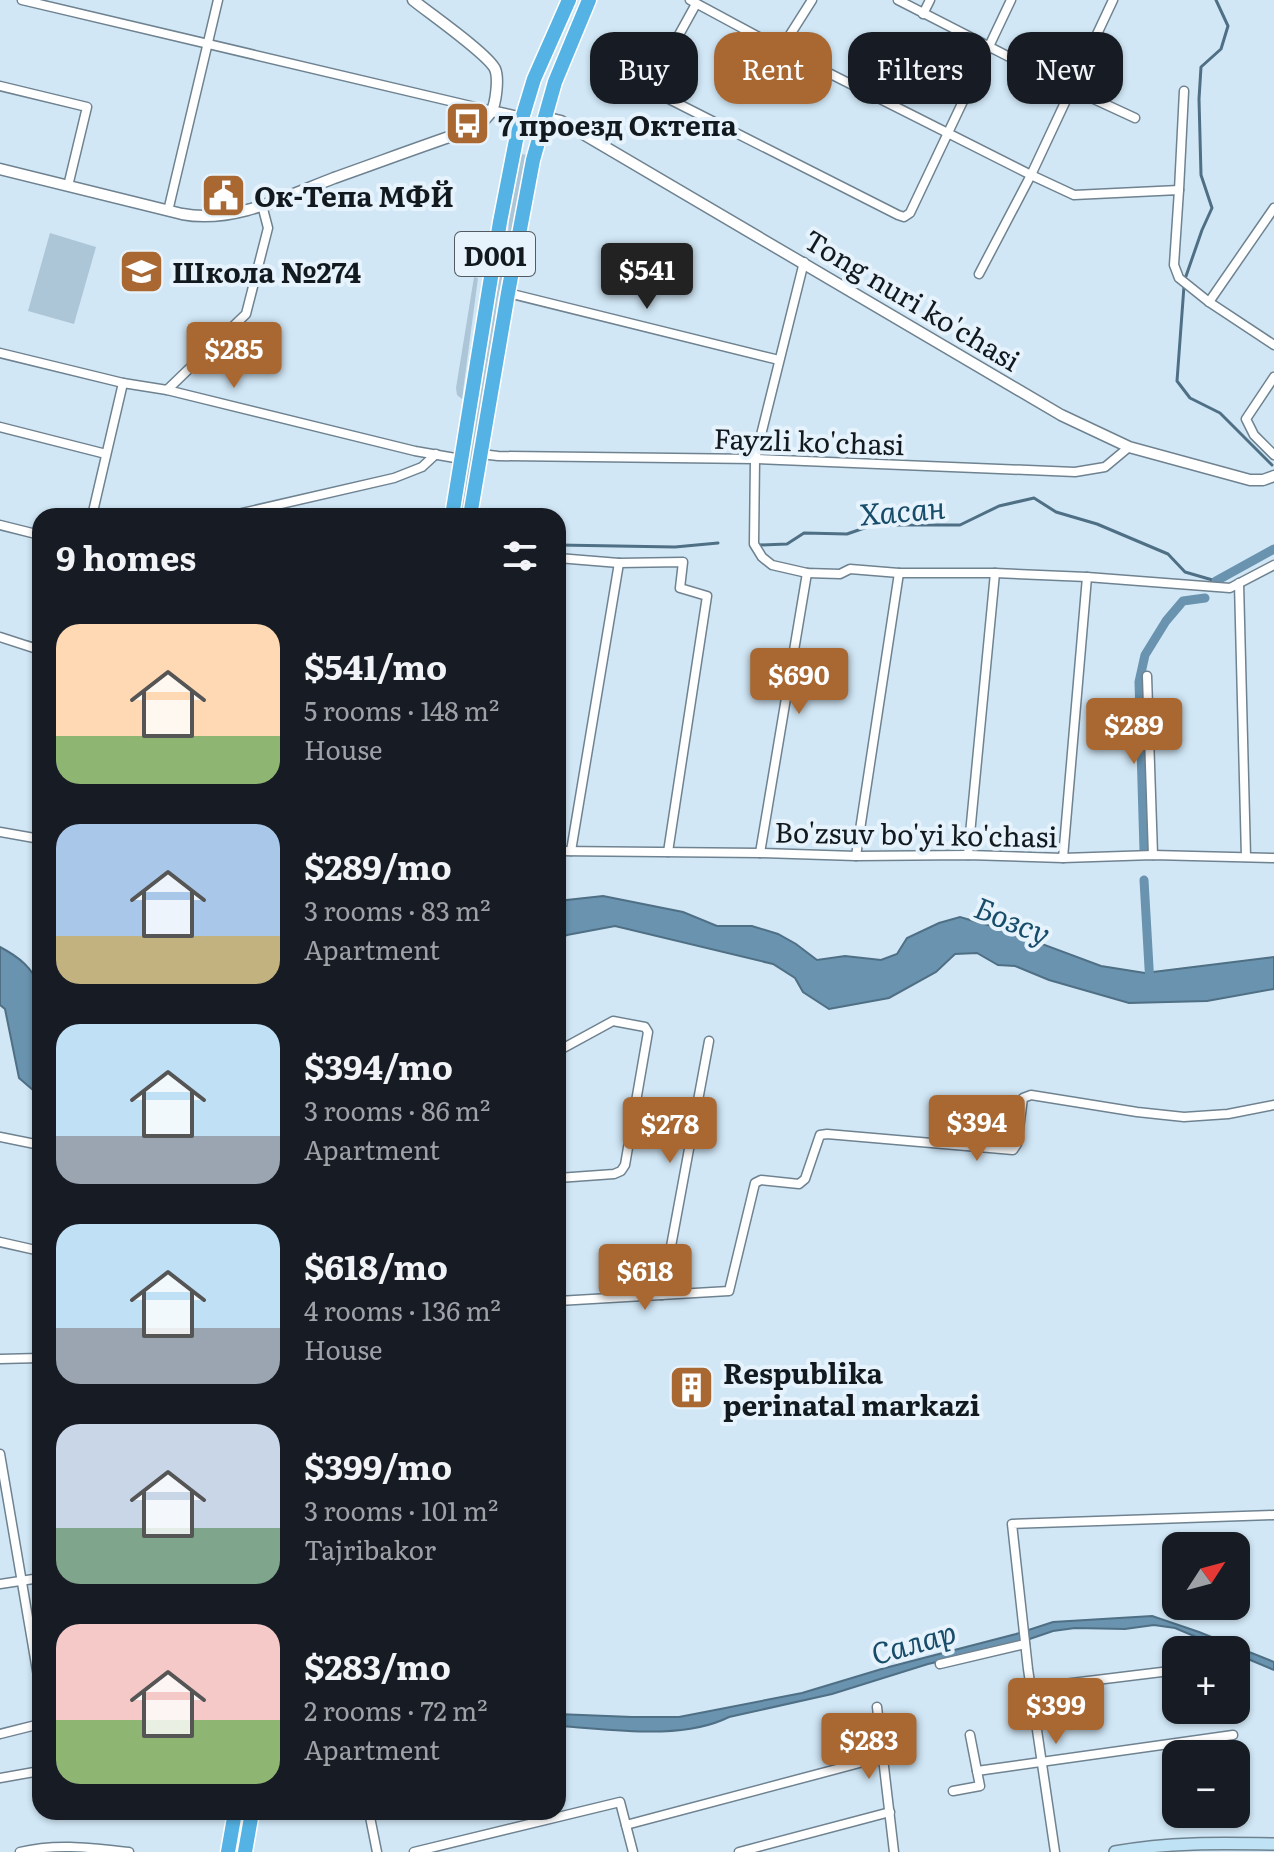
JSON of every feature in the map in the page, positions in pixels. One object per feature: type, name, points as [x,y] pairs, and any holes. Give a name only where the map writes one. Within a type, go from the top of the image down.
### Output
[{"type":"highway","name":"D001","points":[[453,508],[500,222],[522,118],[534,79],[569,0]]},
{"type":"highway","name":"D001","points":[[471,508],[508,293],[544,117],[561,64],[589,0]]},
{"type":"highway","points":[[522,118],[544,117]]},
{"type":"highway","points":[[228,1852],[234,1820]]},
{"type":"highway","points":[[245,1852],[251,1820]]},
{"type":"main road","points":[[1115,1852],[1166,1844],[1202,1847],[1274,1844]]},
{"type":"street","points":[[22,0],[522,118]]},
{"type":"street","points":[[168,211],[218,0]]},
{"type":"street","points":[[0,169],[168,211],[210,217],[262,205],[478,127],[492,111],[497,85],[494,68],[413,0]]},
{"type":"street","points":[[792,32],[812,0]]},
{"type":"street","points":[[898,0],[958,32]]},
{"type":"street","points":[[923,14],[930,0]]},
{"type":"street","points":[[991,41],[1011,0]]},
{"type":"street","points":[[1097,32],[1113,0]]},
{"type":"street","points":[[749,32],[693,2],[654,80],[657,89],[663,96],[898,215],[904,217],[910,213],[962,104]]},
{"type":"street","points":[[832,75],[1074,195],[1179,190]]},
{"type":"street","points":[[0,86],[87,107],[68,186]]},
{"type":"street","points":[[1184,91],[1174,265],[1179,278],[1274,345]]},
{"type":"street","points":[[979,274],[1031,175],[1063,104]]},
{"type":"street","points":[[1105,104],[1135,118]]},
{"type":"street","name":"Tong nuri ko'chasi","points":[[544,117],[561,121],[1061,415],[1129,447],[1250,480],[1274,476]]},
{"type":"street","points":[[167,390],[246,314],[268,228],[262,205]]},
{"type":"street","points":[[1209,302],[1274,208]]},
{"type":"street","points":[[804,262],[755,459],[754,544],[772,565],[807,573],[840,574],[850,569],[899,573],[995,573],[1230,588],[1274,565]]},
{"type":"street","points":[[508,293],[779,360]]},
{"type":"street","points":[[0,353],[415,451],[461,459]]},
{"type":"street","points":[[1274,377],[1246,419],[1254,435],[1274,455]]},
{"type":"street","points":[[94,508],[123,383]]},
{"type":"street","points":[[0,427],[106,454]]},
{"type":"street","name":"Fayzli ko'chasi","points":[[481,454],[755,459],[1075,472],[1105,467],[1129,447]]},
{"type":"street","points":[[264,508],[394,478],[422,467],[436,454]]},
{"type":"street","points":[[0,525],[32,533]]},
{"type":"street","points":[[566,559],[619,563],[683,562],[680,588],[707,596],[668,852]]},
{"type":"street","points":[[571,851],[619,563]]},
{"type":"street","points":[[760,853],[807,573]]},
{"type":"street","points":[[856,856],[899,573]]},
{"type":"street","points":[[968,855],[995,573]]},
{"type":"street","points":[[1063,858],[1087,577]]},
{"type":"street","points":[[1239,583],[1246,857]]},
{"type":"street","points":[[0,637],[32,647]]},
{"type":"street","points":[[1147,676],[1153,855]]},
{"type":"street","points":[[0,832],[32,838]]},
{"type":"street","name":"Bo'zsuv bo'yi ko'chasi","points":[[566,851],[1274,858]]},
{"type":"street","points":[[566,1047],[613,1021],[645,1027],[648,1032],[625,1165],[614,1174],[566,1177]]},
{"type":"street","points":[[662,1295],[709,1041]]},
{"type":"street","points":[[566,1301],[729,1291],[755,1183],[761,1180],[799,1184],[805,1179],[820,1135],[1013,1150],[1017,1144],[1023,1098],[1031,1095],[1184,1117],[1228,1114],[1274,1105]]},
{"type":"street","points":[[0,1137],[32,1143]]},
{"type":"street","points":[[0,1242],[32,1249]]},
{"type":"street","points":[[0,1359],[32,1358]]},
{"type":"street","points":[[0,1454],[32,1637]]},
{"type":"street","points":[[1055,1852],[1023,1630],[1012,1524],[1274,1515]]},
{"type":"street","points":[[0,1584],[32,1579]]},
{"type":"street","points":[[940,1664],[1025,1644]]},
{"type":"street","points":[[1031,1688],[1162,1672]]},
{"type":"street","points":[[877,1707],[894,1852]]},
{"type":"street","points":[[0,1734],[32,1726]]},
{"type":"street","points":[[953,1791],[980,1786],[970,1735]]},
{"type":"street","points":[[977,1771],[1233,1735]]},
{"type":"street","points":[[626,1825],[882,1757]]},
{"type":"street","points":[[0,1778],[32,1772]]},
{"type":"street","points":[[566,1815],[620,1802],[633,1852]]},
{"type":"street","points":[[739,1852],[890,1812]]},
{"type":"street","points":[[371,1820],[377,1852]]},
{"type":"street","points":[[414,1852],[546,1820]]},
{"type":"street","points":[[20,1852],[38,1847],[72,1846],[129,1852]]},
{"type":"shaded area","points":[[521,154],[527,155],[497,303],[489,371],[464,508],[459,508],[505,242],[508,239]]},
{"type":"shaded area","points":[[50,233],[96,247],[74,324],[28,311]]},
{"type":"shaded area","points":[[474,277],[478,278],[462,399],[457,395],[456,388]]},
{"type":"shaded area","name":"Бозсу","points":[[603,896],[683,912],[717,926],[752,926],[778,934],[817,960],[845,956],[881,960],[897,954],[907,938],[960,917],[1002,929],[1101,966],[1145,973],[1274,957],[1274,989],[1207,1001],[1129,1003],[1049,980],[1015,966],[998,965],[977,953],[955,954],[936,972],[889,998],[829,1009],[803,992],[795,978],[773,964],[615,926],[566,935],[566,900]]},
{"type":"shaded area","points":[[0,947],[32,974],[32,1089],[19,1078],[5,1009],[0,1005]]},
{"type":"shaded area","name":"Салар","points":[[1152,1616],[1209,1636],[1194,1636],[1175,1628],[1154,1625],[1053,1631],[1015,1644],[928,1664],[832,1694],[689,1729],[645,1732],[566,1727],[566,1714],[679,1717],[802,1693],[1053,1622]]},
{"type":"shaded area","name":"Салар","points":[[1250,1652],[1274,1662],[1274,1670],[1250,1660]]},
{"type":"waterway","points":[[1185,279],[1212,208],[1201,175],[1199,99],[1201,67],[1221,49],[1228,26],[1216,0]]},
{"type":"waterway","points":[[1184,286],[1177,381],[1190,398],[1220,413],[1272,465]]},
{"type":"waterway","name":"Хасан","points":[[760,545],[787,544],[804,533],[847,534],[873,525],[960,525],[999,506],[1034,498],[1056,512],[1097,524],[1168,554],[1185,572],[1216,581]]},
{"type":"waterway","name":"Хасан","points":[[566,545],[675,547],[718,543]]},
{"type":"waterway","points":[[1216,581],[1274,549]]},
{"type":"waterway","points":[[1144,850],[1139,682],[1145,655],[1183,601],[1205,598]]},
{"type":"waterway","name":"Хасан","points":[[28,642],[32,643]]},
{"type":"waterway","points":[[1144,880],[1150,985]]},
{"type":"place","name":"7 проезд Октепа","points":[[467,124]]},
{"type":"place","name":"Ок-Тепа МФЙ","points":[[223,195]]},
{"type":"place","name":"Школа №274","points":[[141,271]]},
{"type":"place","name":"Respublika perinatal markazi","points":[[692,1388]]}]
